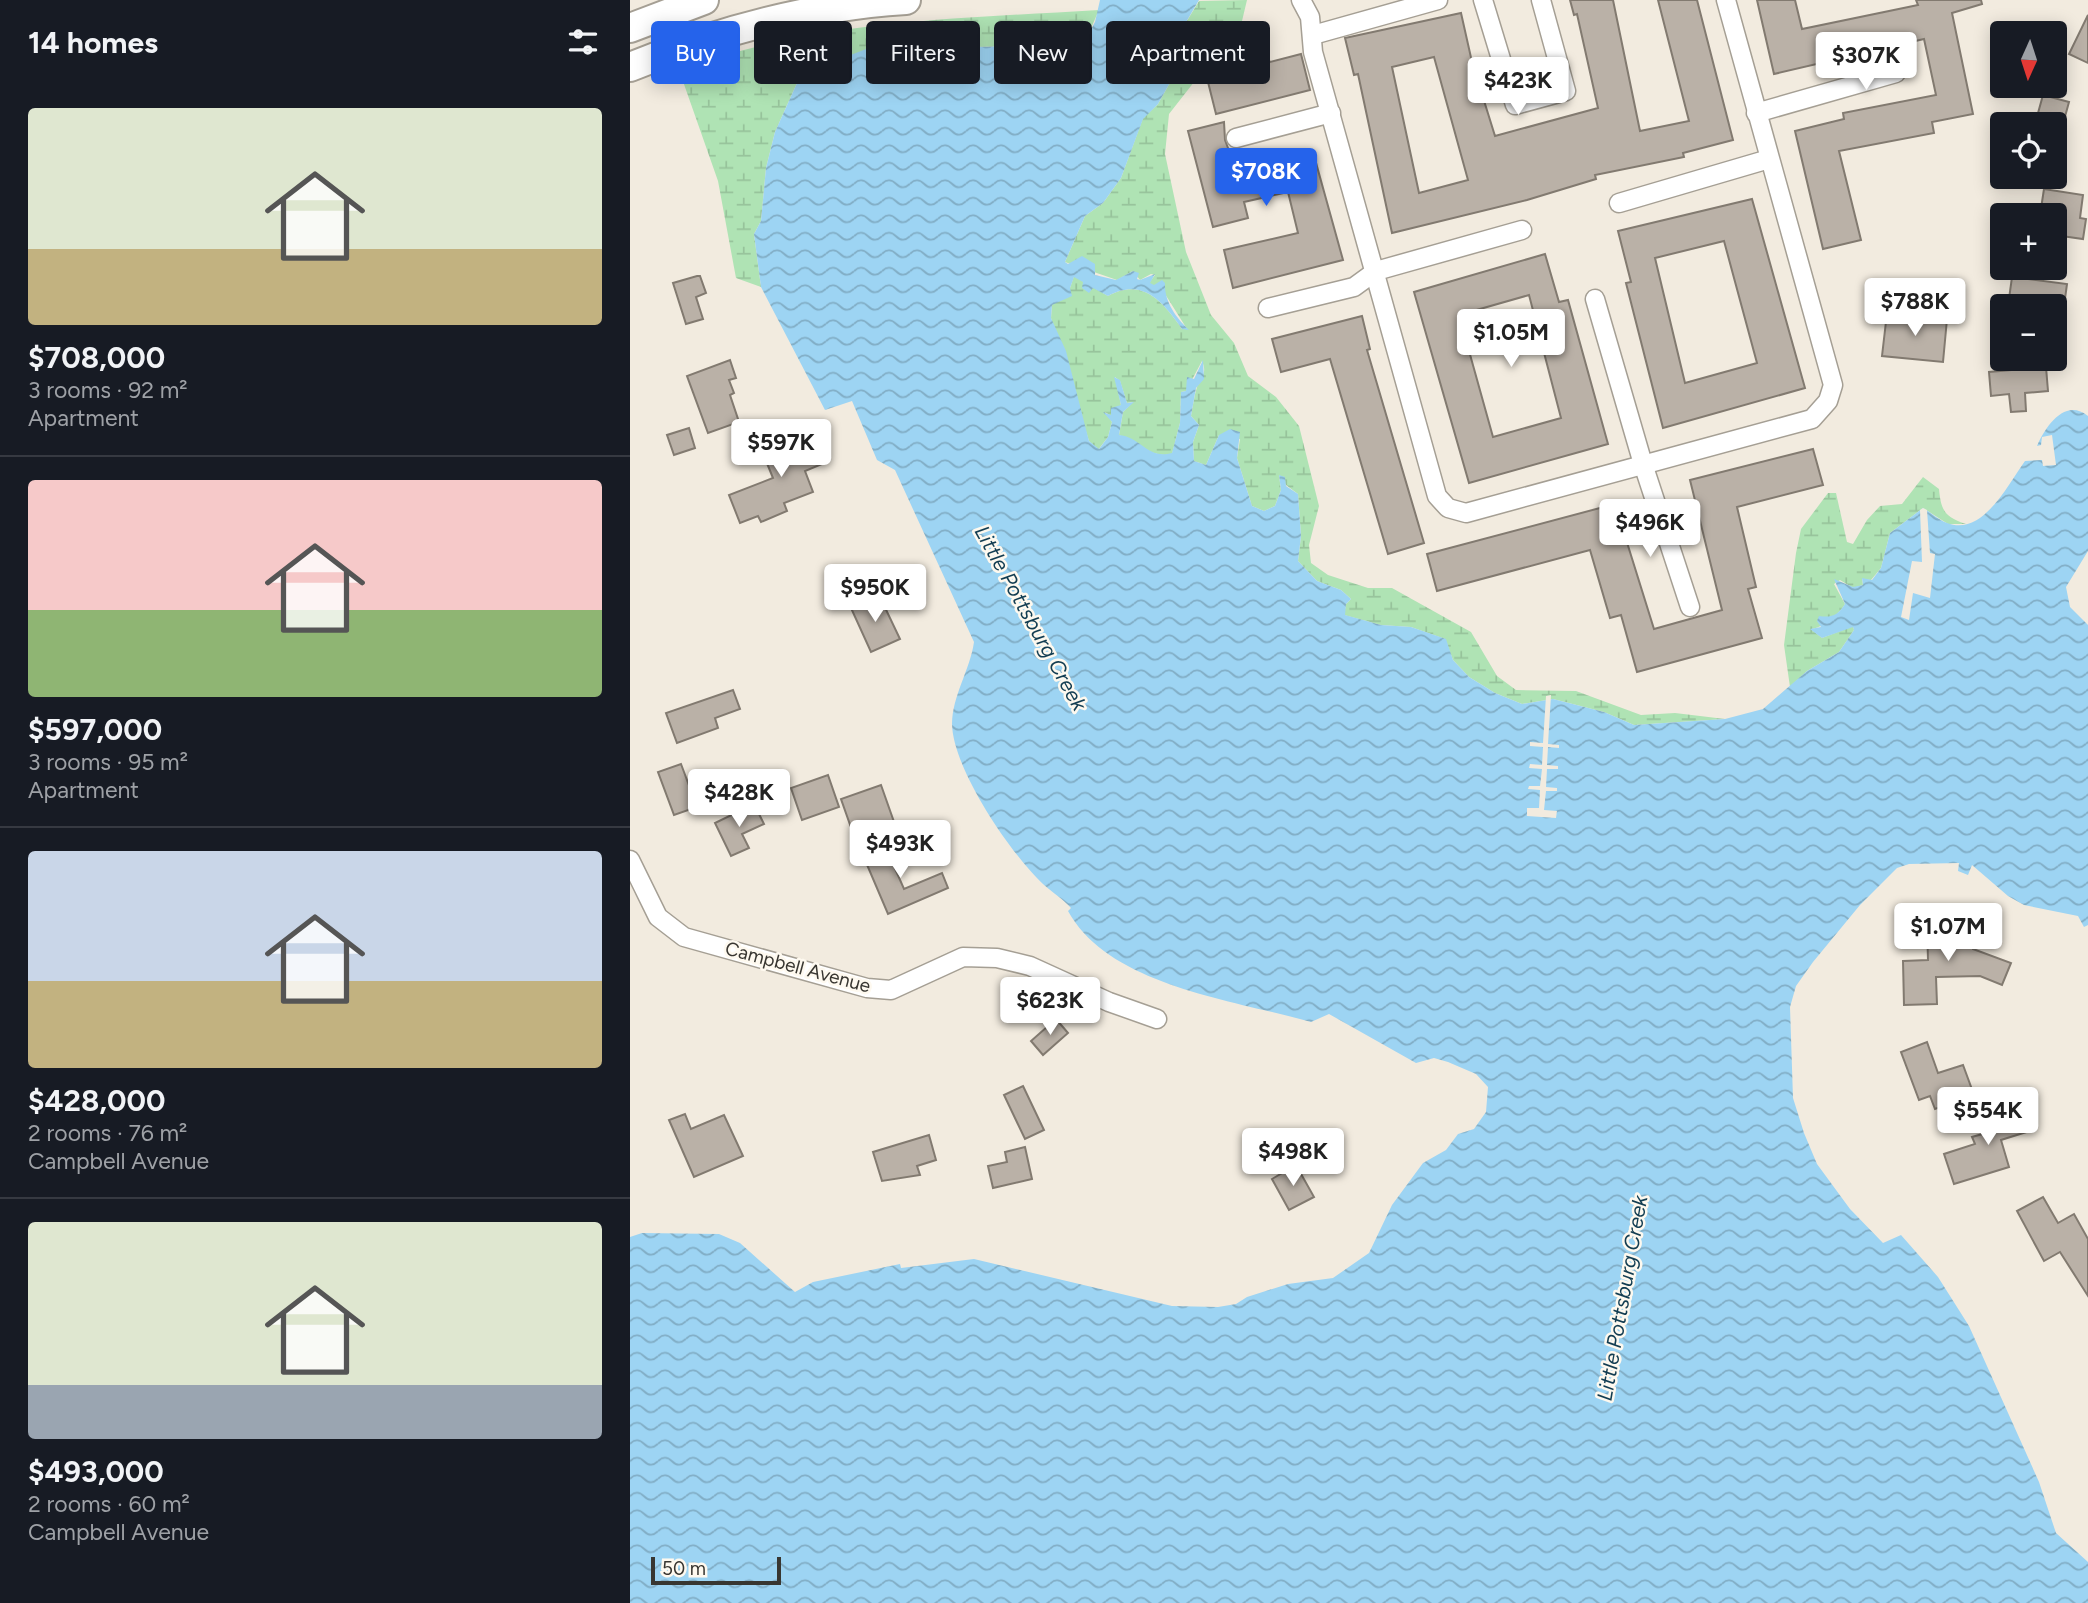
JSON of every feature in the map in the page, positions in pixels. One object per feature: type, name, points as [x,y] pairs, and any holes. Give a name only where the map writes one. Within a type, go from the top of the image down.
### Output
[{"type":"main road","points":[[740,28],[773,18],[827,8],[906,0]]},
{"type":"main road","points":[[630,28],[700,1]]},
{"type":"main road","points":[[630,67],[651,59]]},
{"type":"street","points":[[1301,0],[1310,17],[1314,52],[1437,496],[1448,508],[1466,513],[1812,419],[1828,401],[1833,385],[1726,0]]},
{"type":"street","points":[[1313,35],[1438,0]]},
{"type":"street","points":[[1483,0],[1514,105],[1566,91],[1541,0]]},
{"type":"street","points":[[700,1],[704,21]]},
{"type":"street","points":[[1756,113],[1896,73]]},
{"type":"street","points":[[1236,138],[1331,113]]},
{"type":"street","points":[[1619,203],[1769,159]]},
{"type":"street","points":[[1268,308],[1353,287],[1376,271],[1522,230]]},
{"type":"street","points":[[1595,299],[1643,464],[1690,607]]},
{"type":"street","name":"Campbell Avenue","points":[[630,860],[657,917],[684,937],[867,988],[891,990],[963,957],[996,958],[1030,966],[1109,1002],[1157,1019]]},
{"type":"green space","points":[[1247,0],[1242,21],[1187,21],[1199,1]]},
{"type":"green space","points":[[1099,10],[1092,26],[1092,21],[994,21],[994,47],[980,47],[980,21],[928,21]]},
{"type":"green space","points":[[866,27],[866,50],[852,57],[852,29]]},
{"type":"green space","points":[[754,48],[754,84],[797,84],[775,132],[766,168],[761,221],[754,234],[761,287],[736,278],[718,181],[684,84],[740,84],[740,51]]},
{"type":"green space","points":[[1169,84],[1193,84],[1169,114],[1165,154],[1186,252],[1211,315],[1234,343],[1248,376],[1276,397],[1299,426],[1319,506],[1309,545],[1311,563],[1328,575],[1368,588],[1392,588],[1471,632],[1497,676],[1516,690],[1576,691],[1641,715],[1675,713],[1725,719],[1634,725],[1604,712],[1553,699],[1522,704],[1495,693],[1469,677],[1453,660],[1445,639],[1411,627],[1381,625],[1344,615],[1346,604],[1351,599],[1341,590],[1317,581],[1298,561],[1301,536],[1298,494],[1286,485],[1279,475],[1281,490],[1275,506],[1264,511],[1252,506],[1237,458],[1240,439],[1219,435],[1206,465],[1194,461],[1193,442],[1199,425],[1191,416],[1198,383],[1204,372],[1202,361],[1186,391],[1181,392],[1180,423],[1172,454],[1151,452],[1119,435],[1123,412],[1133,402],[1127,403],[1120,381],[1115,377],[1121,405],[1111,416],[1105,412],[1112,422],[1108,437],[1098,450],[1089,441],[1051,318],[1052,305],[1070,288],[1074,276],[1108,296],[1132,289],[1151,295],[1182,329],[1187,329],[1165,294],[1149,283],[1155,275],[1151,274],[1140,280],[1133,271],[1117,280],[1065,262],[1085,216],[1103,203],[1121,178],[1143,118],[1158,104]]},
{"type":"green space","points":[[1923,477],[1939,489],[1945,512],[1953,519],[1966,524],[1948,524],[1923,508],[1890,533],[1881,568],[1871,580],[1862,579],[1863,585],[1853,588],[1840,580],[1834,584],[1845,604],[1830,620],[1811,629],[1822,638],[1853,626],[1854,630],[1839,652],[1807,671],[1790,687],[1784,645],[1801,529],[1828,493],[1836,493],[1847,542],[1853,544],[1867,520],[1880,506],[1902,504]]},
{"type":"water","name":"Little Pottsburg Creek","points":[[1100,0],[1199,0],[1187,21],[1106,21],[1106,84],[1169,84],[1158,104],[1143,119],[1121,178],[1103,203],[1085,216],[1065,262],[1068,264],[1082,256],[1095,264],[1095,275],[1116,280],[1133,271],[1139,273],[1137,279],[1140,280],[1155,274],[1150,283],[1154,285],[1162,280],[1165,283],[1166,296],[1172,309],[1189,330],[1182,329],[1151,295],[1132,289],[1108,296],[1093,288],[1089,293],[1082,288],[1083,282],[1074,277],[1070,288],[1072,296],[1052,305],[1051,318],[1066,351],[1089,441],[1099,449],[1108,437],[1112,422],[1103,412],[1111,415],[1111,408],[1121,405],[1114,377],[1120,380],[1127,403],[1134,402],[1123,412],[1119,435],[1150,451],[1172,453],[1180,423],[1181,392],[1186,391],[1187,377],[1194,379],[1203,360],[1204,379],[1196,388],[1191,416],[1199,425],[1193,442],[1194,461],[1206,465],[1219,435],[1230,429],[1240,432],[1237,458],[1252,506],[1264,511],[1275,506],[1281,490],[1279,475],[1285,477],[1286,486],[1298,494],[1301,536],[1298,561],[1317,581],[1341,590],[1351,599],[1346,604],[1345,615],[1381,625],[1411,627],[1446,639],[1453,660],[1469,677],[1495,693],[1522,704],[1553,699],[1604,712],[1634,725],[1725,719],[1763,709],[1807,671],[1839,652],[1854,630],[1853,627],[1822,638],[1810,629],[1821,627],[1817,621],[1819,616],[1834,615],[1845,604],[1834,579],[1853,587],[1863,585],[1862,578],[1872,580],[1881,568],[1890,533],[1923,508],[1944,522],[1960,525],[1983,516],[2025,461],[2042,460],[2043,466],[2056,465],[2052,435],[2042,437],[2041,445],[2037,446],[2045,431],[2057,417],[2071,410],[2088,416],[2088,551],[2066,587],[2070,607],[2088,625],[2088,925],[2084,927],[2078,916],[2024,905],[2008,896],[1972,865],[1968,875],[1958,871],[1959,863],[1909,864],[1897,868],[1860,905],[1796,986],[1790,1007],[1793,1098],[1817,1164],[1850,1209],[1883,1243],[1901,1235],[1938,1277],[1969,1326],[2039,1482],[2056,1533],[2088,1562],[2088,1603],[630,1603],[630,1237],[642,1233],[719,1234],[740,1243],[795,1292],[813,1282],[900,1264],[901,1268],[974,1259],[1172,1306],[1218,1307],[1236,1304],[1247,1297],[1288,1284],[1333,1278],[1369,1253],[1392,1205],[1423,1163],[1446,1150],[1458,1134],[1474,1129],[1486,1112],[1488,1087],[1476,1074],[1434,1058],[1416,1063],[1329,1014],[1311,1022],[1176,986],[1112,957],[1087,936],[1068,911],[1071,908],[1043,884],[1000,832],[962,764],[952,724],[958,693],[974,642],[895,470],[877,460],[852,401],[825,410],[761,287],[754,234],[761,221],[766,168],[775,132],[797,84],[852,84],[852,54],[866,49],[866,84],[980,84],[980,47],[994,47],[994,84],[1092,84],[1092,28]]},
{"type":"pier","points":[[1920,510],[1927,510],[1930,553],[1935,554],[1930,598],[1913,593],[1909,620],[1901,617],[1912,561],[1922,562]]},
{"type":"pier","points":[[1551,695],[1548,744],[1559,745],[1559,748],[1548,747],[1547,765],[1558,766],[1558,769],[1547,769],[1546,787],[1557,788],[1557,791],[1546,791],[1544,810],[1557,811],[1556,818],[1527,816],[1527,808],[1539,808],[1540,790],[1528,789],[1529,786],[1540,786],[1542,769],[1529,768],[1530,764],[1542,765],[1543,747],[1530,746],[1530,742],[1543,743],[1546,696]]},
{"type":"building","points":[[1570,0],[1613,0],[1640,131],[1689,121],[1658,0],[1697,0],[1733,140],[1683,153],[1684,157],[1595,175],[1596,179],[1527,200],[1392,233],[1358,74],[1354,75],[1345,38],[1461,13],[1472,62],[1495,136],[1598,108],[1577,14],[1574,15]],"holes":[[[1434,57],[1468,180],[1419,193],[1392,67]]]},
{"type":"building","points":[[1757,0],[1795,0],[1802,29],[1918,5],[1916,0],[1981,0],[1982,4],[1952,13],[1973,114],[1932,122],[1934,133],[1839,151],[1861,240],[1823,249],[1795,131],[1844,119],[1843,113],[1936,95],[1924,39],[1774,74]]},
{"type":"building","points":[[2088,15],[2088,63],[2069,54]]},
{"type":"building","points":[[1301,54],[1310,90],[1216,114],[1208,84],[1270,84],[1270,62]]},
{"type":"building","points":[[2042,98],[2069,102],[2066,112],[2038,112]]},
{"type":"building","points":[[1224,122],[1225,140],[1236,169],[1313,152],[1343,260],[1233,288],[1224,250],[1298,233],[1288,192],[1244,202],[1248,218],[1213,227],[1188,131]]},
{"type":"building","points":[[2044,189],[2083,195],[2080,218],[2086,219],[2083,239],[2067,237],[2067,203],[2042,203]]},
{"type":"building","points":[[1752,199],[1805,388],[1663,428],[1626,283],[1631,282],[1618,231]],"holes":[[[1724,241],[1757,363],[1685,383],[1655,258]]]},
{"type":"building","points":[[1545,254],[1559,302],[1568,300],[1608,444],[1469,483],[1414,292]],"holes":[[[1529,295],[1561,418],[1493,437],[1459,315]]]},
{"type":"building","points":[[700,276],[706,293],[696,297],[703,319],[686,324],[673,283]]},
{"type":"building","points":[[2012,280],[2067,284],[2066,294],[2010,294]]},
{"type":"building","points":[[1887,313],[1947,319],[1943,362],[1882,356]]},
{"type":"building","points":[[1362,316],[1370,349],[1367,350],[1424,543],[1388,554],[1330,359],[1281,372],[1272,339]]},
{"type":"building","points":[[730,360],[736,378],[729,380],[734,393],[730,395],[739,422],[708,433],[687,376]]},
{"type":"building","points":[[2046,371],[2048,391],[2025,393],[2026,411],[2011,412],[2009,394],[1991,396],[1989,372]]},
{"type":"building","points":[[689,428],[695,448],[674,455],[667,435]]},
{"type":"building","points":[[817,430],[825,449],[817,452],[822,464],[805,471],[813,492],[784,503],[787,511],[761,522],[758,516],[740,523],[729,495],[773,478],[762,451]]},
{"type":"building","points":[[1813,449],[1823,485],[1737,507],[1756,587],[1748,589],[1762,638],[1637,672],[1621,615],[1610,618],[1590,550],[1437,591],[1427,554],[1615,504],[1654,629],[1722,610],[1690,480]]},
{"type":"building","points":[[879,595],[900,639],[871,652],[851,608]]},
{"type":"building","points":[[733,690],[740,709],[715,718],[718,728],[677,743],[666,713]]},
{"type":"building","points":[[681,764],[697,807],[674,815],[658,772]]},
{"type":"building","points":[[828,775],[839,807],[802,820],[791,788]]},
{"type":"building","points":[[881,785],[894,822],[854,836],[841,799]]},
{"type":"building","points":[[754,804],[764,824],[742,834],[749,848],[731,856],[715,823]]},
{"type":"building","points":[[909,842],[915,856],[893,864],[904,889],[942,873],[948,888],[888,914],[865,860]]},
{"type":"building","points":[[1972,923],[1973,949],[2011,963],[2002,985],[1980,976],[1936,977],[1937,1004],[1904,1005],[1903,961],[1928,960],[1927,924]]},
{"type":"building","points":[[1056,1019],[1068,1033],[1043,1055],[1031,1041]]},
{"type":"building","points":[[1927,1042],[1938,1073],[1963,1065],[1974,1095],[1935,1109],[1930,1096],[1919,1100],[1901,1052]]},
{"type":"building","points":[[1023,1086],[1044,1130],[1025,1139],[1004,1095]]},
{"type":"building","points":[[2026,1106],[2033,1130],[2001,1140],[2009,1167],[1954,1184],[1944,1154],[1975,1144],[1972,1137],[1993,1131],[1989,1117]]},
{"type":"building","points":[[685,1114],[691,1129],[724,1115],[743,1156],[694,1177],[669,1120]]},
{"type":"building","points":[[929,1135],[936,1160],[917,1166],[920,1175],[882,1181],[873,1152]]},
{"type":"building","points":[[1025,1147],[1032,1179],[993,1188],[988,1166],[1007,1162],[1005,1152]]},
{"type":"building","points":[[1296,1165],[1314,1197],[1289,1210],[1272,1179]]},
{"type":"building","points":[[2043,1197],[2058,1223],[2074,1214],[2088,1239],[2088,1296],[2060,1252],[2044,1261],[2017,1211]]}]
